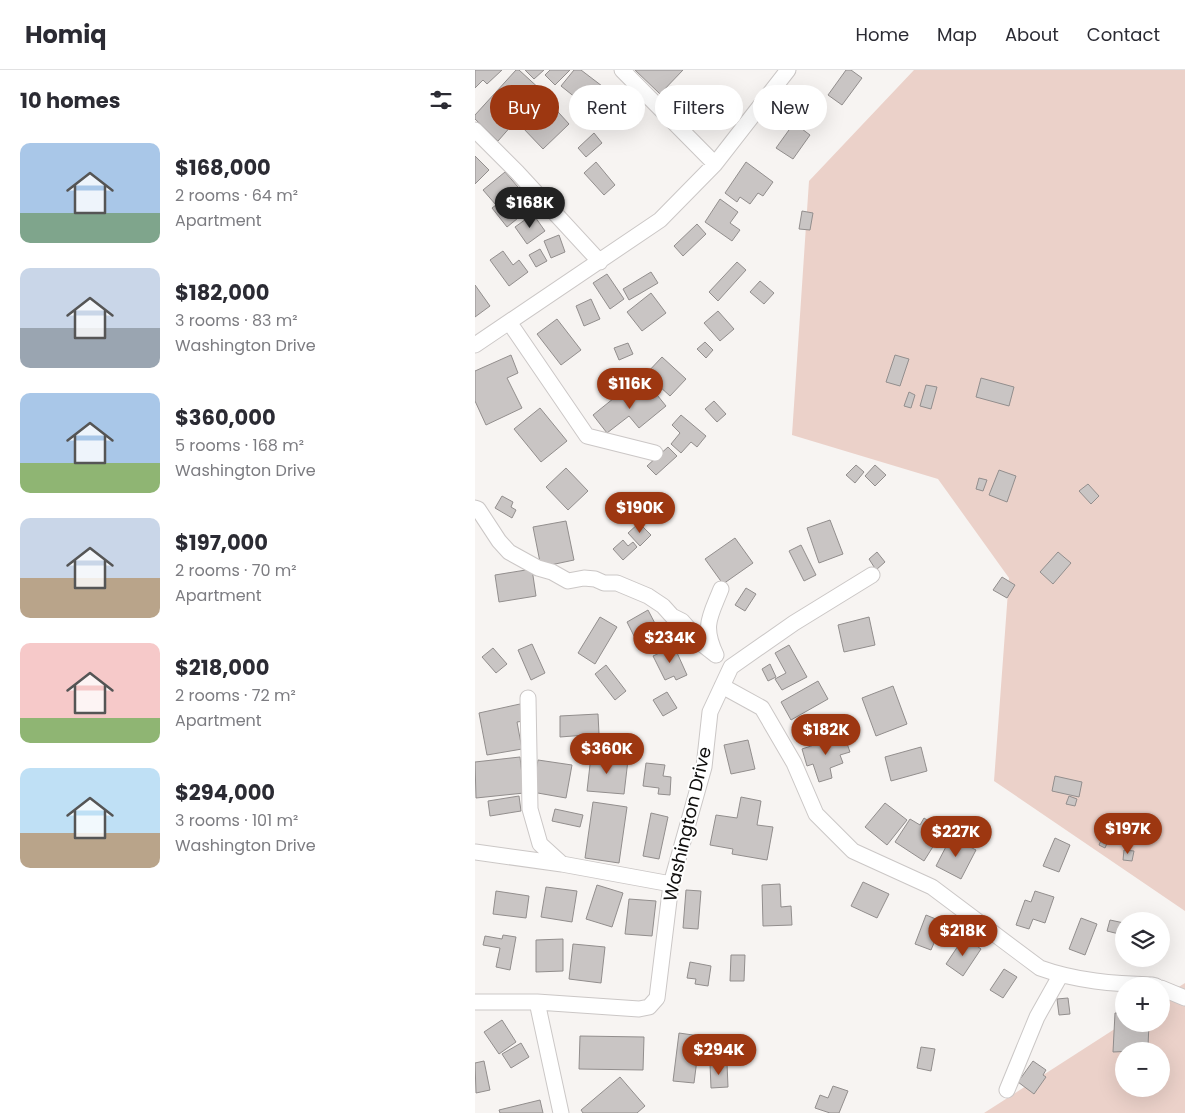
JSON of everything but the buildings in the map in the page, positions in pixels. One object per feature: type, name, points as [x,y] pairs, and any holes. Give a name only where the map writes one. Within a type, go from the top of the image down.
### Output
[{"type":"street","points":[[622,70],[715,164]]},
{"type":"street","points":[[475,345],[660,220],[715,164],[788,70]]},
{"type":"street","points":[[475,130],[517,172],[600,262]]},
{"type":"street","points":[[509,322],[587,436],[655,453]]},
{"type":"street","points":[[475,508],[478,509],[499,541],[509,552],[538,568],[552,572],[568,581],[584,578],[595,579],[604,583],[617,583],[648,596],[663,606],[672,616],[682,621],[702,644],[731,667]]},
{"type":"street","name":"Washington Drive","points":[[475,1002],[537,1002],[639,1009],[649,1007],[657,998],[671,884],[704,767],[710,712],[731,667],[793,623],[873,575]]},
{"type":"street","points":[[716,655],[709,641],[708,623],[721,589]]},
{"type":"street","points":[[722,686],[762,708],[794,763],[816,814],[853,852],[933,887],[1040,968],[1060,976],[1115,984]]},
{"type":"street","points":[[528,698],[530,809],[540,844],[562,864]]},
{"type":"street","points":[[475,852],[562,864],[671,884]]},
{"type":"street","points":[[1007,1090],[1037,1017],[1060,976]]},
{"type":"street","points":[[1170,992],[1185,998]]},
{"type":"street","points":[[537,1002],[561,1113]]},
{"type":"shaded area","points":[[914,70],[1185,70],[1185,911],[994,781],[1009,578],[938,479],[792,435],[809,181]]},
{"type":"shaded area","points":[[1185,983],[1185,1113],[984,1113],[1115,1029],[1115,1032],[1170,1032],[1170,992]]}]
